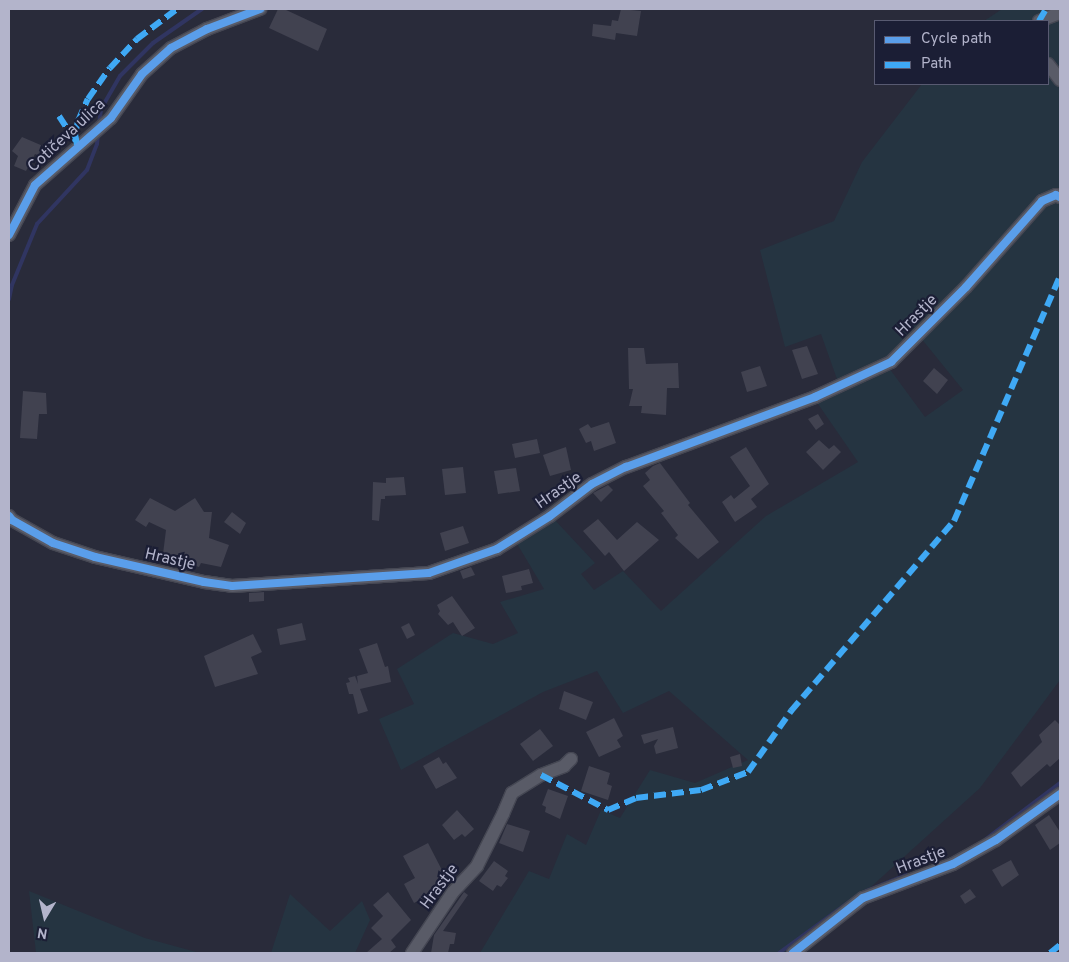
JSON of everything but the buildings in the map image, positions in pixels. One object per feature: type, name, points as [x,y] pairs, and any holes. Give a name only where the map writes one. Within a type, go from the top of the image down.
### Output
[{"type":"street","name":"Cotičeva ulica","points":[[9,235],[35,185],[77,145],[111,118],[142,74],[171,48],[207,29],[260,9]]},
{"type":"street","points":[[1042,20],[1057,14]]},
{"type":"street","points":[[1049,65],[1060,80]]},
{"type":"street","name":"Hrastje","points":[[9,516],[12,520],[54,544],[95,557],[204,582],[232,586],[429,572],[497,549],[550,516],[592,484],[626,467],[815,397],[892,362],[966,287],[1042,201],[1059,195]]},
{"type":"street","name":"Hrastje","points":[[412,953],[453,892],[477,866],[512,793],[541,775],[564,766],[571,759]]},
{"type":"street","name":"Hrastje","points":[[793,953],[863,898],[952,864],[996,840],[1060,794]]},
{"type":"shaded area","points":[[1002,9],[1060,9],[1060,680],[980,788],[798,953],[480,953],[529,871],[549,879],[567,834],[586,845],[601,810],[620,818],[650,770],[695,783],[748,760],[669,691],[623,713],[597,671],[543,692],[401,770],[379,719],[414,704],[397,669],[453,633],[493,644],[518,633],[500,602],[544,589],[516,542],[553,518],[595,563],[581,574],[594,590],[623,571],[661,611],[766,516],[858,462],[816,401],[889,368],[925,417],[963,390],[916,332],[890,358],[838,382],[821,334],[785,347],[760,250],[834,221],[862,162],[921,85],[1049,85],[1049,20],[986,20]]},
{"type":"shaded area","points":[[29,891],[145,938],[200,953],[36,953]]},
{"type":"shaded area","points":[[290,894],[330,931],[362,901],[370,920],[355,953],[271,953]]},
{"type":"waterway","points":[[99,124],[101,109],[120,76],[153,43],[202,9]]},
{"type":"waterway","points":[[9,299],[12,285],[37,224],[87,170],[97,144],[98,134]]},
{"type":"waterway","points":[[986,839],[1060,783]]},
{"type":"waterway","points":[[866,891],[906,875]]},
{"type":"waterway","points":[[779,953],[860,894]]},
{"type":"marked path","points":[[77,145],[75,134],[78,121],[88,99],[110,68],[137,39],[177,9]]},
{"type":"marked path","points":[[1040,20],[1046,9]]},
{"type":"marked path","points":[[59,116],[75,141]]},
{"type":"marked path","points":[[541,775],[608,810],[636,798],[701,790],[748,772],[791,711],[954,521],[1060,276]]},
{"type":"marked path","points":[[1050,953],[1060,945]]},
{"type":"cycle path","points":[[9,235],[35,185],[111,118],[142,74],[171,48],[207,29],[260,9]]},
{"type":"cycle path","points":[[9,516],[12,520],[53,543],[95,557],[204,582],[232,586],[429,573],[497,549],[550,516],[592,484],[626,467],[815,397],[891,362],[966,287],[1042,201],[1056,195],[1060,197]]},
{"type":"cycle path","points":[[793,953],[863,898],[953,864],[996,840],[1060,794]]}]
